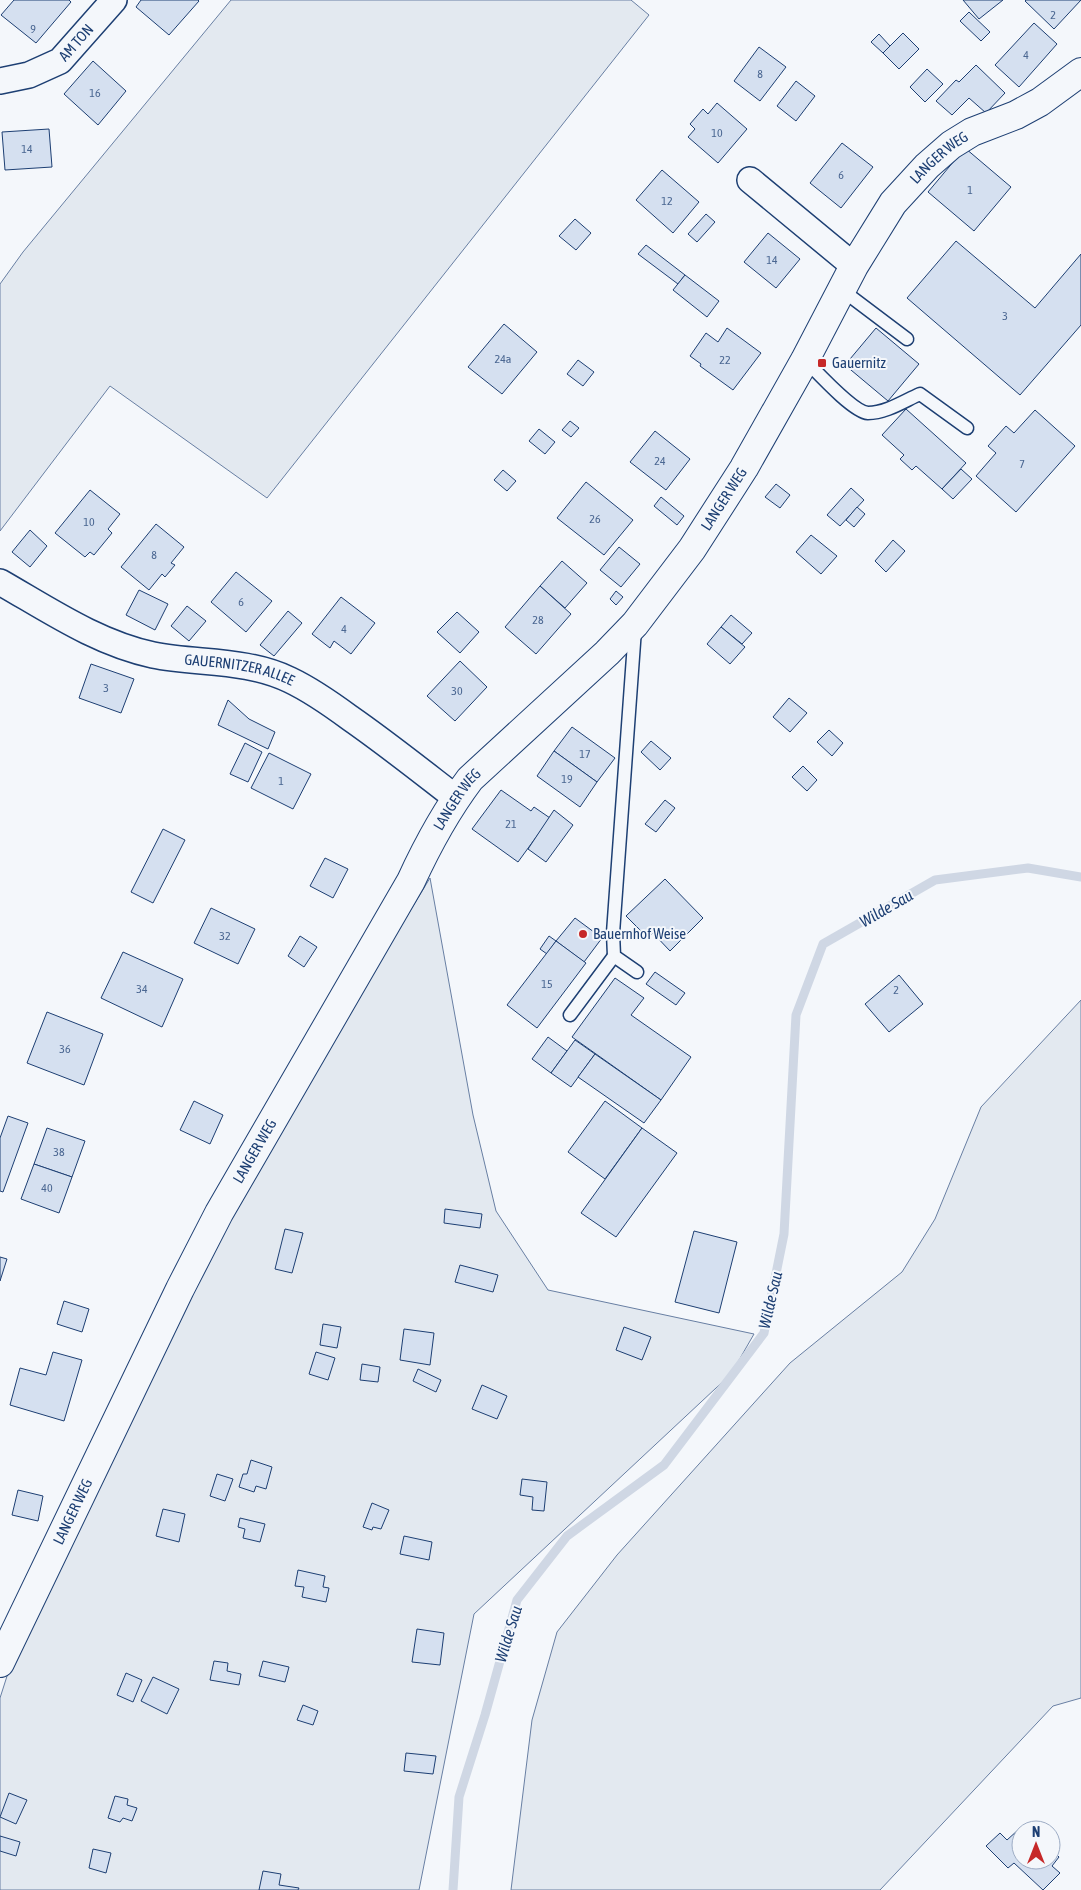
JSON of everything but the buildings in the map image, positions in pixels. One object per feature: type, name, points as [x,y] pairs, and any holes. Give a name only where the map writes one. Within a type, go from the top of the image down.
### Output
[{"type":"street","name":"AM TON","points":[[0,81],[29,75],[60,61],[114,0]]},
{"type":"street","name":"LANGER WEG","points":[[0,1663],[175,1298],[218,1213],[411,881],[430,840],[456,798],[470,779],[607,653],[635,624],[700,537],[744,468],[806,360],[848,278],[893,203],[927,166],[950,145],[972,132],[1016,115],[1040,102],[1081,72]]},
{"type":"street","points":[[750,180],[848,278]]},
{"type":"street","name":"GAUERNITZER ALLEE","points":[[0,582],[86,632],[126,648],[155,655],[224,662],[257,669],[289,679],[356,722],[456,798]]},
{"type":"lane","points":[[848,278],[906,339]]},
{"type":"lane","points":[[806,360],[851,405],[867,413],[886,410],[920,394],[967,428]]},
{"type":"lane","points":[[570,1015],[614,956],[613,933],[635,624]]},
{"type":"lane","points":[[614,956],[637,972]]},
{"type":"shaded area","points":[[231,0],[631,0],[649,15],[267,498],[110,386],[0,531],[0,284],[23,252]]},
{"type":"shaded area","points":[[430,878],[473,1115],[496,1211],[548,1290],[754,1334],[731,1374],[474,1614],[419,1890],[0,1890],[0,1698],[8,1673],[252,1172]]},
{"type":"shaded area","points":[[1081,1000],[1081,1698],[1053,1706],[880,1890],[511,1890],[532,1720],[557,1632],[617,1555],[790,1363],[902,1272],[935,1219],[981,1107]]},
{"type":"waterway","name":"Wilde Sau","points":[[453,1890],[459,1797],[485,1715],[517,1600],[567,1536],[664,1465],[764,1333],[784,1234],[796,1015],[823,944],[935,880],[1028,868],[1081,877]]},
{"type":"place","name":"Gauernitz","points":[[822,363]]},
{"type":"place","name":"Bauernhof Weise","points":[[583,934]]}]
